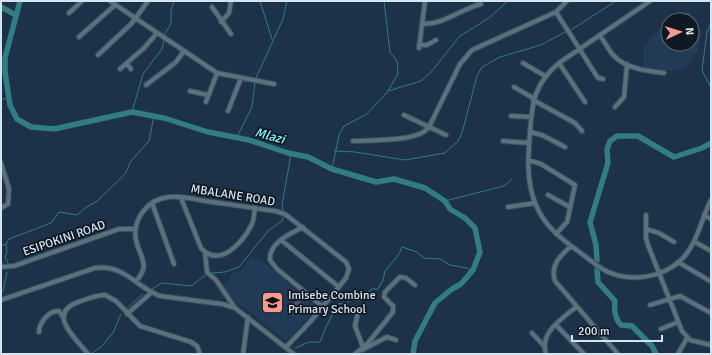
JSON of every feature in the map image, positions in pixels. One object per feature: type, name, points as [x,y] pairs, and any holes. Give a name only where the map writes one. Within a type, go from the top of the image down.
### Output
[{"type":"street","points":[[69,13],[82,1]]},
{"type":"street","points":[[99,52],[136,18],[148,1]]},
{"type":"street","points":[[222,22],[229,13],[232,1]]},
{"type":"street","points":[[425,1],[419,47],[436,40]]},
{"type":"street","points":[[353,141],[416,136],[423,134],[429,127],[460,64],[472,50],[556,12],[567,1]]},
{"type":"street","points":[[650,1],[559,63],[545,76],[533,99],[530,116],[528,160],[530,185],[535,203],[543,219],[556,234],[599,266],[615,274],[639,277],[659,273],[678,262],[695,242],[704,215],[711,200]]},
{"type":"street","points":[[79,37],[113,2],[217,73],[274,84]]},
{"type":"street","points":[[422,24],[438,22],[478,3]]},
{"type":"street","points":[[212,7],[231,34]]},
{"type":"street","points":[[556,12],[598,78],[603,79]]},
{"type":"street","points":[[120,69],[127,64],[157,33]]},
{"type":"street","points":[[600,36],[614,56],[627,64],[643,70],[664,73]]},
{"type":"street","points":[[146,85],[176,62],[184,51]]},
{"type":"street","points":[[523,63],[545,76]]},
{"type":"street","points":[[559,63],[585,102]]},
{"type":"street","points":[[127,64],[131,68]]},
{"type":"street","points":[[615,107],[624,97],[627,64]]},
{"type":"street","points":[[206,102],[217,73]]},
{"type":"street","points":[[147,77],[150,81]]},
{"type":"street","points":[[228,111],[240,78]]},
{"type":"street","points":[[514,87],[575,123],[582,131]]},
{"type":"street","points":[[190,91],[208,96]]},
{"type":"street","points":[[404,115],[446,135]]},
{"type":"street","points":[[511,116],[530,116]]},
{"type":"street","points":[[530,132],[559,142],[565,147]]},
{"type":"street","points":[[503,141],[529,143]]},
{"type":"street","points":[[528,160],[541,164],[574,184],[566,224],[556,234]]},
{"type":"street","points":[[1,163],[10,189],[8,204],[1,208]]},
{"type":"street","points":[[548,195],[570,207]]},
{"type":"street","name":"MBALANE ROAD","points":[[152,203],[169,197],[255,208],[284,214],[303,227],[348,264],[348,275],[323,307],[286,347]]},
{"type":"street","points":[[181,198],[199,244],[205,252],[207,272],[216,280],[235,308]]},
{"type":"street","points":[[136,281],[143,273],[144,267],[135,229],[142,214],[152,203],[174,264]]},
{"type":"street","points":[[508,207],[535,203]]},
{"type":"street","points":[[205,252],[219,256],[232,250],[251,226],[255,208]]},
{"type":"street","points":[[646,215],[648,245],[678,322],[687,338],[711,345]]},
{"type":"street","points":[[704,215],[711,218]]},
{"type":"street","points":[[303,227],[281,240],[270,253],[272,264],[323,307]]},
{"type":"street","name":"ESIPOKINI ROAD","points":[[1,267],[14,266],[119,229],[135,229]]},
{"type":"street","points":[[646,229],[659,233],[674,242]]},
{"type":"street","points":[[281,240],[339,287]]},
{"type":"street","points":[[695,242],[711,250]]},
{"type":"street","points":[[571,246],[556,262],[553,275],[558,287],[618,354]]},
{"type":"street","points":[[678,262],[710,281]]},
{"type":"street","points":[[1,300],[95,268],[109,267],[119,270],[151,292],[165,298],[222,304],[235,308],[294,354]]},
{"type":"street","points":[[355,354],[364,347],[393,312],[393,306],[384,297],[385,292],[400,277],[406,278],[415,285]]},
{"type":"street","points":[[127,314],[151,292]]},
{"type":"street","points":[[63,317],[65,310],[72,305],[102,295],[107,295],[113,298],[127,314],[144,328],[192,343],[197,346],[200,354]]},
{"type":"street","points":[[650,305],[669,298],[682,296],[711,313]]},
{"type":"street","points":[[546,354],[544,346],[547,334],[576,306]]},
{"type":"street","points":[[39,332],[40,323],[55,311],[59,311],[65,324],[88,354]]},
{"type":"street","points":[[358,312],[355,326],[364,347]]},
{"type":"street","points":[[243,354],[248,317]]},
{"type":"street","points":[[661,329],[678,322]]},
{"type":"street","points":[[556,325],[584,354]]},
{"type":"street","points":[[532,333],[544,346]]},
{"type":"street","points":[[360,350],[387,337],[396,340]]},
{"type":"street","points":[[678,354],[687,338]]},
{"type":"shaded area","points":[[660,30],[660,52],[697,52],[685,69],[670,71],[643,68],[643,49],[654,34]]},
{"type":"shaded area","name":"Imisebe Combine Primary School","points":[[251,256],[265,263],[317,308],[287,341],[250,312],[228,298],[223,289],[232,273],[241,271]]},
{"type":"shaded area","points":[[299,299],[307,310],[301,315],[292,305]]},
{"type":"waterway","name":"Mlazi","points":[[20,1],[5,58],[5,72],[10,105],[17,119],[31,127],[54,129],[132,112],[164,118],[208,132],[249,140],[288,153],[308,157],[332,169],[376,182],[394,179],[425,188],[445,201],[450,209],[465,218],[475,228],[480,252],[473,270],[461,284],[452,289],[435,303],[415,341],[413,354]]},
{"type":"waterway","points":[[164,35],[171,24],[171,10],[174,1]]},
{"type":"waterway","points":[[260,1],[272,39]]},
{"type":"waterway","points":[[256,78],[283,19],[287,1]]},
{"type":"waterway","points":[[332,169],[339,135],[344,126],[367,114],[388,91],[398,74],[397,61],[390,52],[384,1]]},
{"type":"waterway","points":[[388,91],[421,81],[431,72],[460,36],[489,18],[508,1]]},
{"type":"waterway","points":[[571,30],[616,1]]},
{"type":"waterway","points":[[1,7],[14,14],[17,14]]},
{"type":"waterway","points":[[711,23],[707,32],[702,70],[711,88]]},
{"type":"waterway","points":[[335,151],[355,152],[405,160],[445,153],[458,141],[462,133],[477,76],[482,67],[500,57],[541,45],[565,32]]},
{"type":"waterway","points":[[132,112],[143,74],[162,49],[164,41]]},
{"type":"waterway","points":[[237,137],[252,107],[255,83]]},
{"type":"waterway","points":[[1,100],[8,97]]},
{"type":"waterway","points":[[8,263],[5,257],[7,252],[6,244],[9,239],[51,223],[59,212],[77,215],[97,201],[125,174],[131,161],[149,141],[154,116]]},
{"type":"waterway","points":[[597,260],[596,245],[590,222],[608,163],[607,149],[610,141],[617,136],[638,136],[674,157],[702,148],[711,143]]},
{"type":"waterway","points":[[283,212],[282,205],[291,154]]},
{"type":"waterway","points":[[445,201],[504,186],[512,179]]},
{"type":"waterway","points":[[212,273],[225,272],[239,267],[269,230],[282,221],[284,215]]},
{"type":"waterway","points":[[1,246],[6,244]]},
{"type":"waterway","points":[[295,348],[309,342],[320,342],[338,304],[347,303],[351,299],[358,301],[372,289],[378,289],[383,280],[385,271],[399,254],[402,247],[417,252],[424,258],[440,259],[450,265],[467,268],[472,271]]},
{"type":"waterway","points":[[597,269],[598,282],[615,301],[615,314],[619,323],[621,325],[632,326],[652,346],[656,354]]},
{"type":"waterway","points":[[3,291],[7,272]]},
{"type":"waterway","points":[[152,289],[162,283],[191,286],[207,274]]},
{"type":"waterway","points":[[126,309],[143,294]]},
{"type":"waterway","points":[[92,353],[101,347],[113,333],[121,314]]},
{"type":"place","name":"Imisebe Combine Primary School","points":[[272,302]]}]
